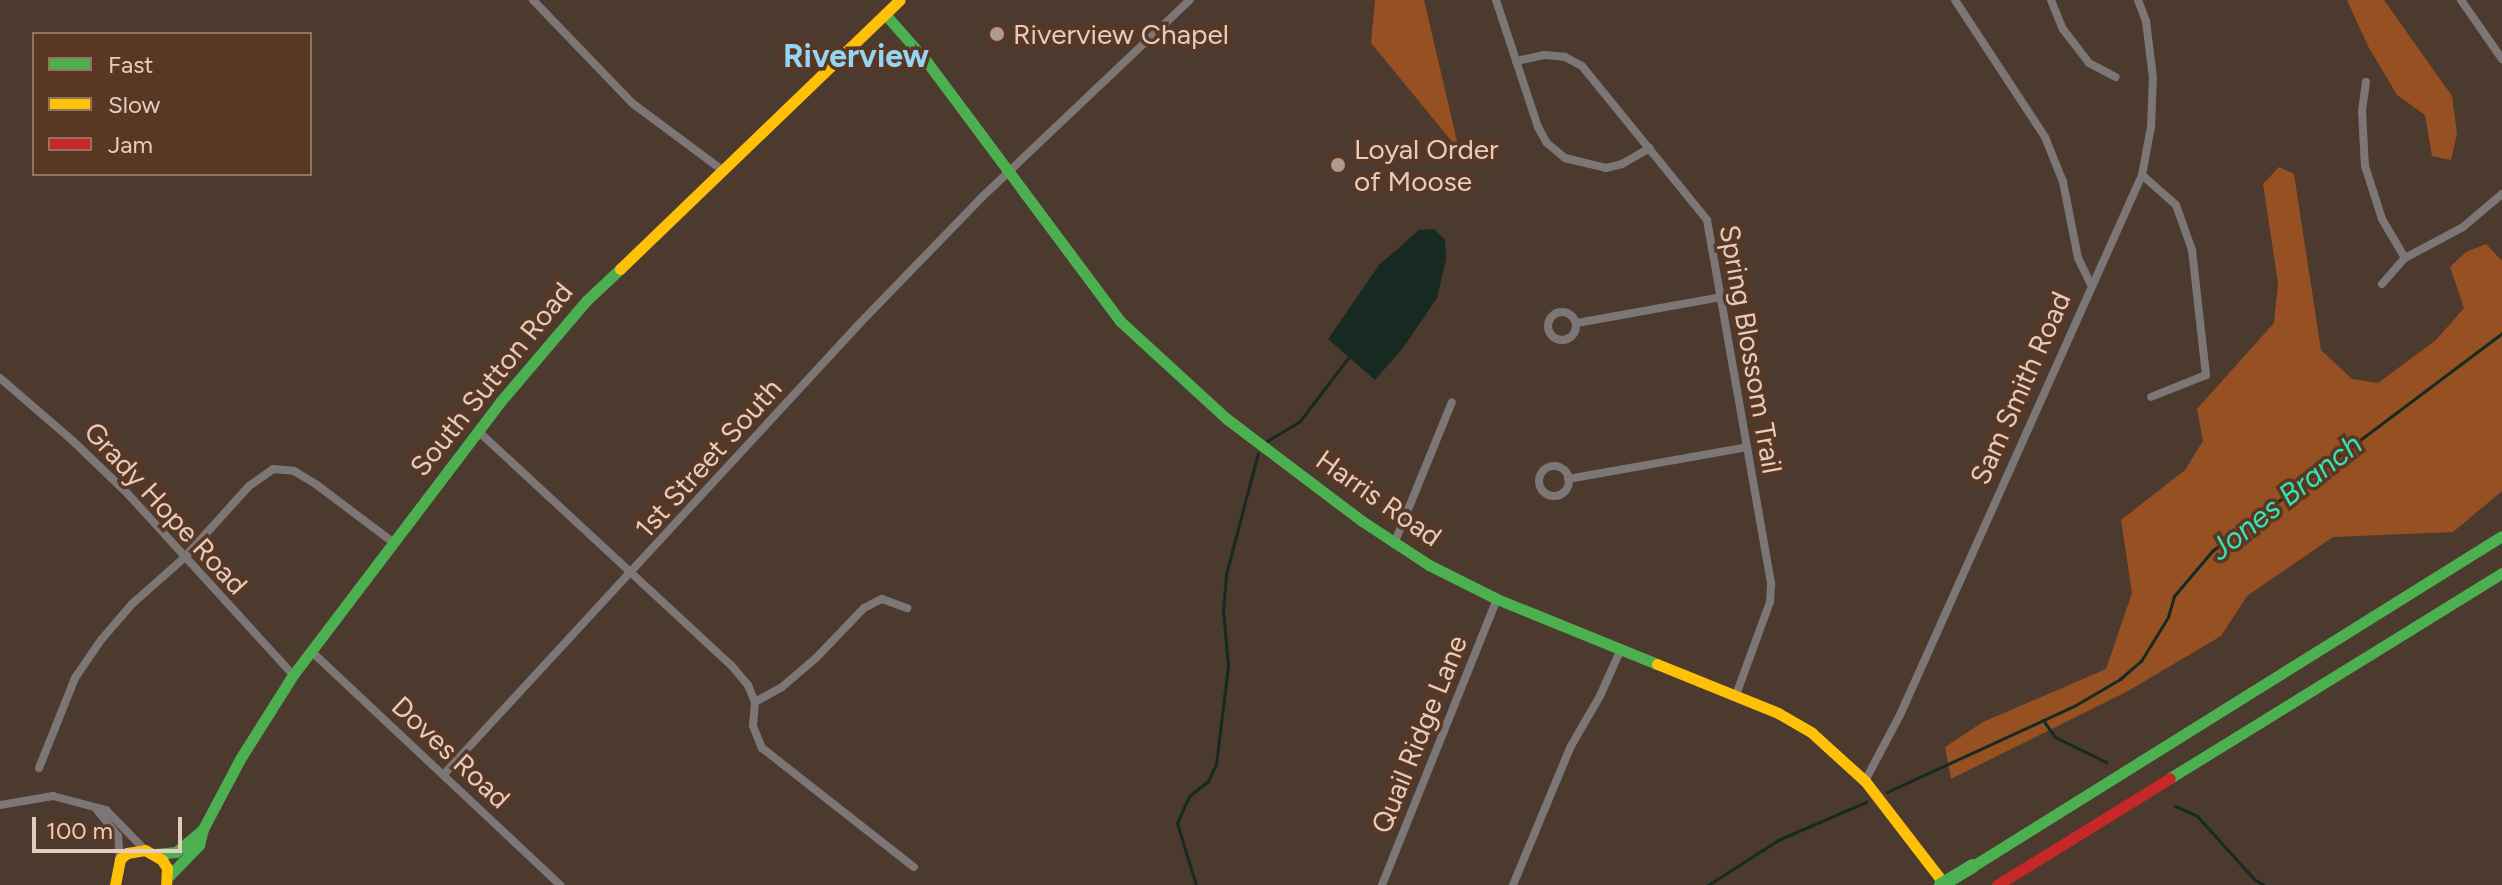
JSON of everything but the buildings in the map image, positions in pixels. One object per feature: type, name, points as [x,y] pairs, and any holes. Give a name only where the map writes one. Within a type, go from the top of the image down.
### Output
[{"type":"main road","name":"South Sutton Road","points":[[167,881],[199,845],[203,829],[240,759],[293,675],[478,431],[586,301],[900,0]]},
{"type":"main road","name":"Harris Road","points":[[885,14],[927,62],[1120,321],[1243,432],[1394,544],[1497,599],[1736,695],[1778,713],[1812,733],[1865,781],[1943,885]]},
{"type":"main road","points":[[1943,885],[2502,536]]},
{"type":"main road","points":[[1997,885],[2502,573]]},
{"type":"main road","name":"South Sutton Road","points":[[120,859],[136,850],[176,852],[203,829]]},
{"type":"main road","points":[[150,852],[162,860],[167,881]]},
{"type":"main road","points":[[115,885],[114,876],[120,859]]},
{"type":"street","points":[[533,0],[632,103],[721,169]]},
{"type":"street","name":"1st Street South","points":[[444,774],[861,322],[1008,174],[1190,0]]},
{"type":"street","points":[[1496,0],[1538,127],[1547,143],[1565,158],[1583,165],[1606,168],[1622,164],[1650,148]]},
{"type":"street","points":[[1955,0],[2045,137],[2063,182],[2078,258],[2091,285]]},
{"type":"street","points":[[2051,0],[2063,29],[2089,63],[2115,77]]},
{"type":"street","name":"Sam Smith Road","points":[[1865,781],[1900,715],[2142,175],[2151,127],[2153,78],[2146,21],[2138,0]]},
{"type":"street","points":[[2461,0],[2502,59]]},
{"type":"street","name":"Spring Blossom Trail","points":[[1516,61],[1544,55],[1565,57],[1582,66],[1707,220],[1771,584],[1770,602],[1736,695]]},
{"type":"street","points":[[2366,82],[2362,111],[2365,166],[2382,219],[2405,258]]},
{"type":"street","points":[[2142,175],[2176,205],[2192,250],[2206,375],[2151,397]]},
{"type":"street","points":[[2382,284],[2405,258],[2463,227],[2502,194]]},
{"type":"street","points":[[1577,323],[1721,297]]},
{"type":"street","name":"Grady Hope Road","points":[[0,378],[73,441],[293,675]]},
{"type":"street","points":[[1394,544],[1452,402]]},
{"type":"street","points":[[478,431],[731,665],[748,685],[755,702],[753,726],[762,748],[914,867]]},
{"type":"street","points":[[1568,479],[1747,447]]},
{"type":"street","points":[[39,768],[75,678],[132,604],[184,558],[249,486],[273,469],[294,471],[317,485],[394,543]]},
{"type":"street","points":[[755,702],[782,687],[816,658],[864,608],[882,599],[907,608]]},
{"type":"street","name":"Quail Ridge Lane","points":[[1382,885],[1497,599]]},
{"type":"street","points":[[1513,885],[1571,746],[1600,696],[1621,649]]},
{"type":"street","name":"Doves Road","points":[[311,651],[560,885]]},
{"type":"street","points":[[0,805],[53,796],[106,810],[150,852]]},
{"type":"street","points":[[97,810],[118,836],[120,859]]},
{"type":"shaded area","points":[[1375,0],[1424,0],[1459,150],[1371,43]]},
{"type":"shaded area","points":[[2347,0],[2384,0],[2452,96],[2457,134],[2451,160],[2432,156],[2425,115],[2397,95],[2368,46]]},
{"type":"shaded area","points":[[2279,167],[2294,174],[2321,350],[2352,379],[2378,383],[2436,340],[2464,308],[2450,267],[2466,252],[2486,244],[2502,261],[2502,491],[2453,532],[2333,537],[2247,596],[2221,636],[2128,691],[1951,779],[1945,747],[1983,722],[2106,669],[2132,593],[2121,520],[2185,470],[2203,441],[2197,409],[2274,323],[2278,283],[2263,184]]},
{"type":"shaded area","points":[[1434,229],[1445,240],[1446,259],[1437,298],[1403,348],[1375,380],[1328,339],[1379,265],[1419,230]]},
{"type":"waterway","name":"Jones Branch","points":[[1887,792],[2074,706],[2120,679],[2141,661],[2168,617],[2174,596],[2212,551],[2502,333]]},
{"type":"waterway","points":[[1267,441],[1300,421],[1348,358]]},
{"type":"waterway","points":[[1196,885],[1177,823],[1189,796],[1208,781],[1216,764],[1228,666],[1223,610],[1226,574],[1258,453]]},
{"type":"waterway","points":[[2043,720],[2055,737],[2106,762]]},
{"type":"waterway","name":"Jones Branch","points":[[1708,885],[1778,840],[1866,802]]},
{"type":"waterway","points":[[2175,806],[2197,816],[2255,880],[2264,885]]},
{"type":"traffic: fast","points":[[885,14],[927,62],[1120,321],[1227,419],[1362,521],[1429,565],[1497,599],[1657,664]]},
{"type":"traffic: fast","points":[[168,877],[199,845],[203,829],[240,759],[293,675],[500,402],[586,301],[620,269]]},
{"type":"traffic: fast","points":[[1973,866],[2502,536]]},
{"type":"traffic: fast","points":[[2170,778],[2502,573]]},
{"type":"traffic: fast","points":[[156,854],[176,852],[203,829]]},
{"type":"traffic: fast","points":[[1941,885],[1973,866]]},
{"type":"traffic: slow","points":[[620,269],[900,0]]},
{"type":"traffic: slow","points":[[1657,664],[1778,713],[1812,733],[1865,781],[1945,885]]},
{"type":"traffic: slow","points":[[115,885],[120,859],[127,853],[145,850],[162,860],[167,868],[166,885]]},
{"type":"traffic: jam","points":[[1997,885],[2170,778]]},
{"type":"place","name":"Riverview Chapel","points":[[997,34]]},
{"type":"place","name":"Loyal Order of Moose","points":[[1338,165]]},
{"type":"district","name":"Riverview","points":[[856,56]]}]
